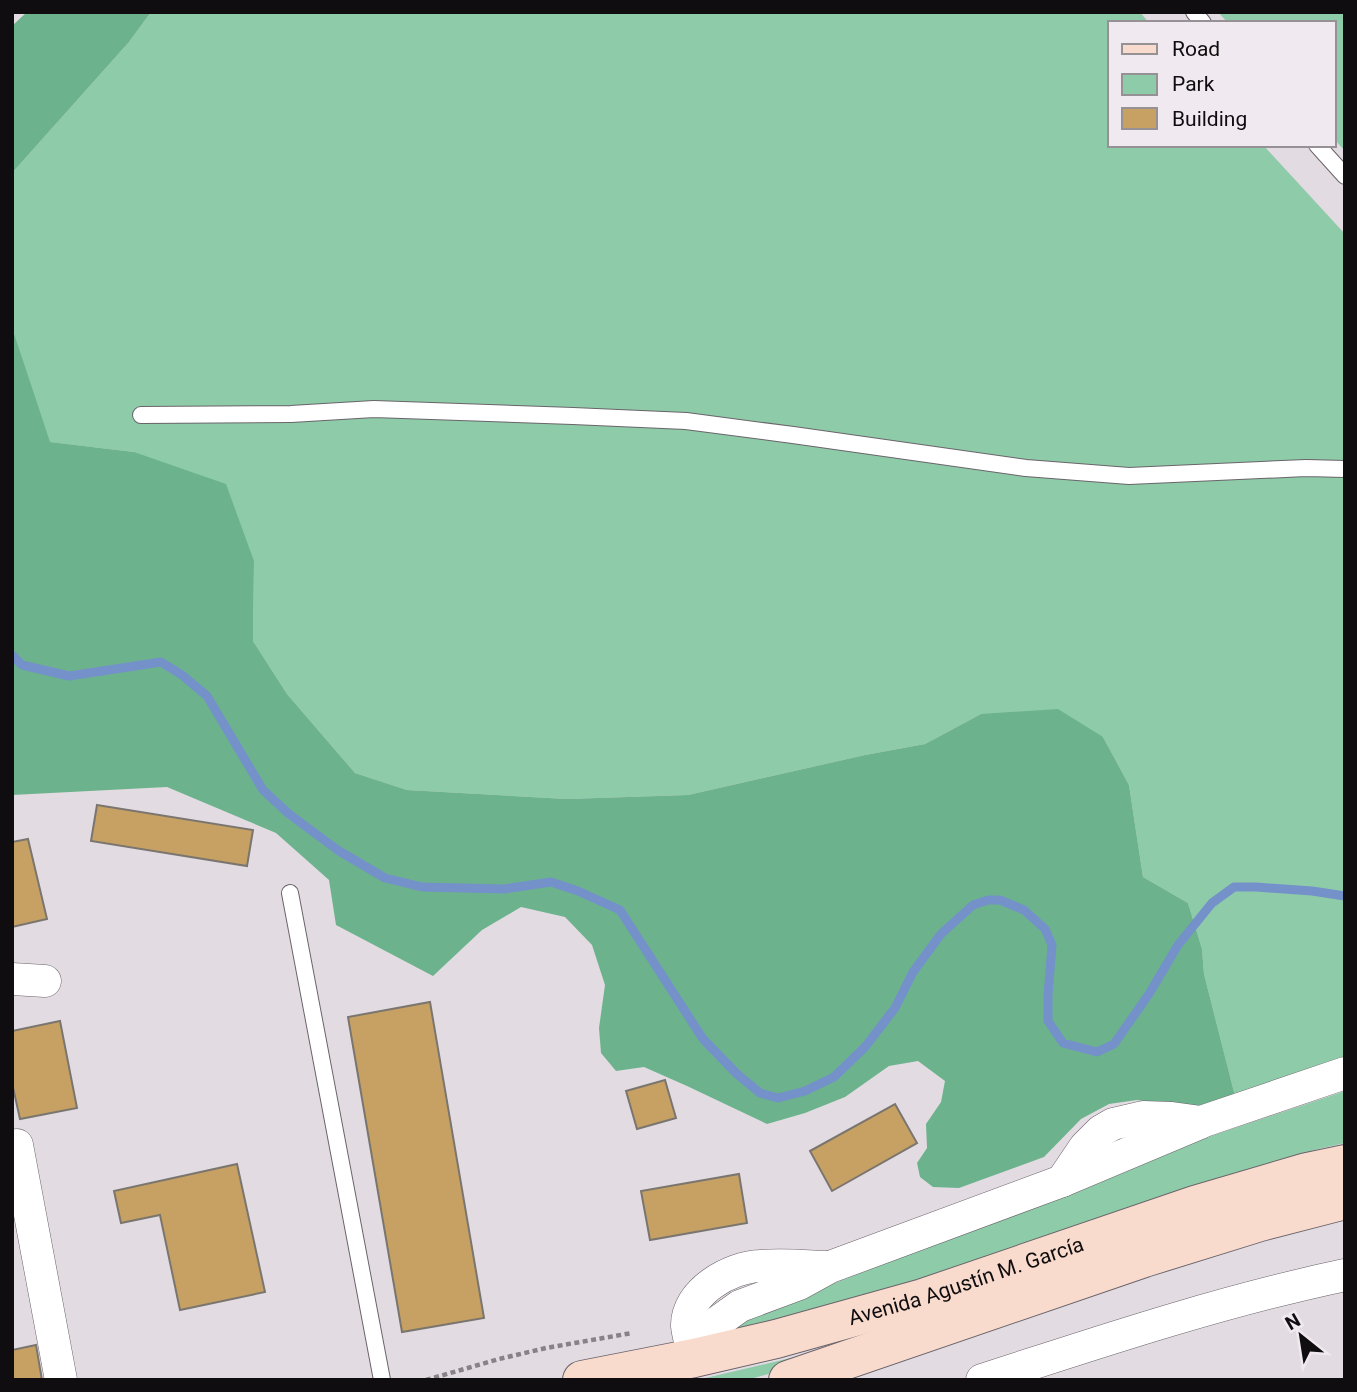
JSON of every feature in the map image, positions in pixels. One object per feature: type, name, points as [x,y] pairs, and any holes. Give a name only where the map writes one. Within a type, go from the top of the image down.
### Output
[{"type":"main road","name":"Avenida Agustín M. García","points":[[582,1380],[776,1339],[923,1298],[1195,1205],[1307,1172],[1345,1164]]},
{"type":"main road","name":"Avenida Agustín M. García","points":[[788,1380],[1144,1258],[1345,1199]]},
{"type":"street","points":[[12,979],[45,981]]},
{"type":"street","points":[[694,1358],[712,1326],[740,1306],[799,1284],[830,1267],[1062,1181],[1084,1147],[1113,1124],[1143,1117],[1201,1122],[1345,1073]]},
{"type":"street","points":[[18,1145],[61,1380]]},
{"type":"street","points":[[982,1380],[1223,1305],[1345,1275]]},
{"type":"lane","points":[[1319,147],[1345,176]]},
{"type":"lane","points":[[141,415],[291,414],[374,409],[686,421],[1026,468],[1129,476],[1306,468],[1345,469]]},
{"type":"lane","points":[[290,893],[382,1380]]},
{"type":"path","points":[[426,1380],[546,1348],[632,1333]]},
{"type":"green space","points":[[27,12],[151,12],[129,42],[12,173],[12,26]]},
{"type":"green space","points":[[151,12],[1140,12],[1147,21],[1108,21],[1108,147],[1265,147],[1345,234],[1345,1056],[1235,1096],[1204,974],[1202,949],[1188,903],[1143,877],[1129,785],[1103,737],[981,714],[925,744],[688,795],[567,799],[407,790],[355,773],[287,694],[253,641],[254,561],[134,452],[49,442],[12,327],[12,173],[129,42]]},
{"type":"green space","points":[[1218,12],[1345,12],[1345,151],[1336,141],[1336,21],[1226,21]]},
{"type":"green space","points":[[12,327],[50,442],[134,452],[226,484],[254,561],[253,641],[287,694],[355,773],[407,790],[567,799],[688,795],[925,744],[981,714],[1058,709],[1103,737],[1129,785],[1143,877],[1188,903],[1202,949],[1204,974],[1235,1096],[1196,1109],[1137,1100],[1109,1104],[1081,1119],[1044,1157],[959,1188],[933,1187],[920,1177],[917,1163],[927,1148],[926,1124],[941,1102],[945,1081],[918,1061],[889,1066],[845,1097],[767,1124],[644,1067],[616,1071],[601,1053],[599,1028],[605,985],[592,945],[565,917],[521,907],[482,930],[433,976],[336,925],[329,880],[276,833],[167,787],[12,795]]},
{"type":"green space","points":[[1345,1091],[1345,1143],[1140,1205],[906,1286],[725,1332],[731,1324],[1190,1143]]},
{"type":"green space","points":[[820,1351],[824,1359],[746,1380],[697,1380]]},
{"type":"building","points":[[97,805],[253,830],[247,866],[91,841]]},
{"type":"building","points":[[28,839],[47,919],[12,927],[12,842]]},
{"type":"building","points":[[430,1002],[484,1318],[402,1332],[348,1017]]},
{"type":"building","points":[[60,1021],[77,1108],[20,1119],[12,1083],[12,1031]]},
{"type":"building","points":[[665,1080],[676,1118],[637,1129],[626,1091]]},
{"type":"building","points":[[895,1104],[917,1143],[832,1191],[810,1151]]},
{"type":"building","points":[[237,1164],[265,1292],[180,1310],[160,1215],[121,1223],[114,1191]]},
{"type":"building","points":[[739,1174],[747,1223],[650,1240],[641,1191]]},
{"type":"building","points":[[36,1345],[42,1380],[13,1380],[12,1350]]},
{"type":"waterway","points":[[12,655],[22,665],[69,676],[161,662],[207,696],[263,790],[289,814],[339,851],[385,878],[422,887],[504,889],[551,882],[620,910],[703,1039],[760,1093],[778,1098],[805,1091],[834,1077],[865,1047],[895,1008],[913,972],[941,934],[973,905],[988,900],[1000,900],[1024,910],[1045,929],[1052,945],[1048,1021],[1063,1043],[1097,1052],[1114,1044],[1149,994],[1178,945],[1212,903],[1234,887],[1312,891],[1345,896]]}]
